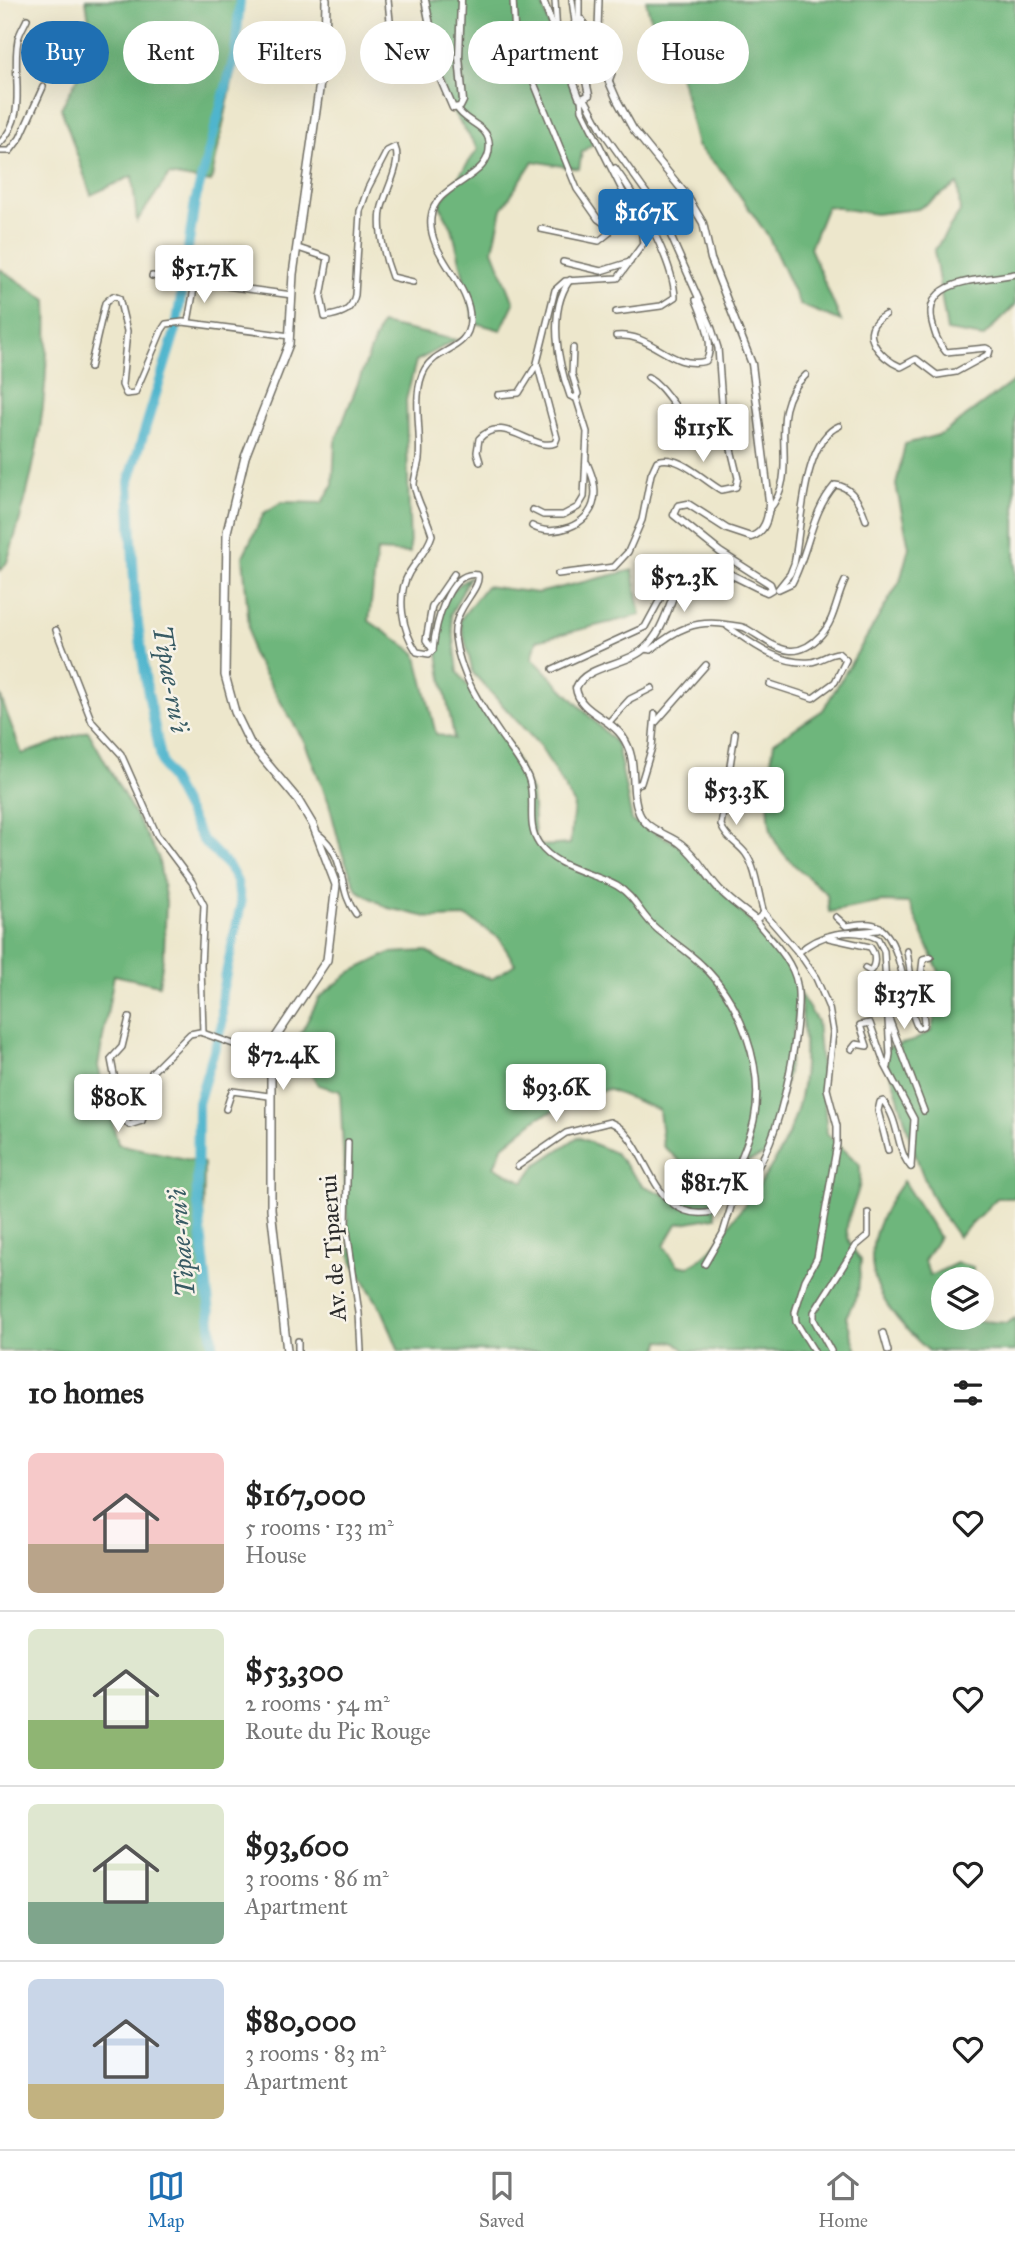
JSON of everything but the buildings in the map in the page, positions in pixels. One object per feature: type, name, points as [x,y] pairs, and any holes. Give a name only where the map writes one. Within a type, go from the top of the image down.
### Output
[{"type":"main road","points":[[287,1351],[271,1209],[268,1096],[272,1052],[282,1025],[327,960],[336,885],[317,833],[298,800],[261,758],[240,726],[225,675],[230,512],[257,423],[286,354],[290,336],[292,295],[322,75],[328,10],[326,0]]},
{"type":"street","points":[[388,0],[390,21]]},
{"type":"street","points":[[425,0],[446,97],[453,108],[457,108],[482,130],[489,142],[484,165],[438,198],[431,217],[433,234],[464,297],[471,321],[465,339],[431,362],[421,380],[419,457],[414,484],[432,535],[405,581],[401,604],[414,647],[422,655],[433,650]]},
{"type":"street","points":[[457,108],[463,102],[459,57],[461,0]]},
{"type":"street","points":[[513,0],[515,36],[577,189],[598,219],[609,227],[609,233],[599,241],[541,229]]},
{"type":"street","points":[[543,0],[550,21]]},
{"type":"street","points":[[555,0],[556,21]]},
{"type":"street","points":[[572,0],[577,21]]},
{"type":"street","points":[[577,21],[579,0]]},
{"type":"street","points":[[600,2],[600,21]]},
{"type":"street","points":[[0,143],[14,120],[19,88],[18,40],[27,19]]},
{"type":"street","points":[[558,573],[614,567],[628,552],[642,520],[653,465],[657,461],[664,458],[678,462],[720,491],[736,488],[738,478],[723,416],[718,348],[711,326],[660,212],[603,132],[576,84]]},
{"type":"street","points":[[587,84],[589,94],[583,99],[582,110],[654,234],[674,285],[675,297],[671,302],[651,308],[616,312]]},
{"type":"street","points":[[611,84],[640,141],[687,196],[703,223],[711,259],[754,374],[769,510]]},
{"type":"street","points":[[0,151],[10,151],[20,138],[43,86]]},
{"type":"street","points":[[298,248],[328,258],[321,297],[325,317],[341,314],[350,308],[355,295],[363,200],[387,150],[395,147],[397,159],[385,194],[381,226],[392,277],[413,282]]},
{"type":"street","points":[[498,394],[519,393],[537,363],[555,290],[559,284],[570,280],[618,278],[643,244],[641,228],[609,160]]},
{"type":"street","points":[[563,262],[601,271],[632,262]]},
{"type":"street","points":[[885,314],[873,323],[870,330],[871,338],[885,357],[901,367],[916,359],[937,375],[956,372],[989,354],[990,350],[946,352],[937,342],[929,308],[933,296],[945,287],[1015,274]]},
{"type":"street","points":[[152,276],[292,295]]},
{"type":"street","points":[[570,280],[560,295],[557,335],[570,396],[576,397]]},
{"type":"street","points":[[186,322],[195,283]]},
{"type":"street","points":[[616,336],[637,336],[684,364],[706,361],[709,356],[707,336],[692,287]]},
{"type":"street","points":[[90,369],[105,303],[110,297],[119,298],[127,326],[122,385],[126,394],[135,393],[166,324],[186,322],[290,336]]},
{"type":"street","points":[[533,510],[544,515],[557,516],[579,507],[584,497],[587,432],[576,397],[571,361],[573,348]]},
{"type":"street","points":[[480,463],[477,452],[479,439],[491,430],[508,430],[544,444],[555,443],[557,438],[537,363]]},
{"type":"street","points":[[775,589],[720,552],[674,515],[678,506],[688,504],[727,529],[751,537],[760,532],[776,501],[782,477],[785,405],[794,386],[806,375]]},
{"type":"street","points":[[648,377],[665,390],[686,419],[694,424],[706,427],[723,416]]},
{"type":"street","points":[[775,589],[790,574],[794,564],[808,480],[816,451],[827,431],[839,426]]},
{"type":"street","points":[[532,526],[545,532],[559,531],[587,513],[594,503],[595,487],[586,460]]},
{"type":"street","points":[[554,669],[645,627],[680,568],[687,562],[698,562],[767,592],[792,583],[818,511],[835,485],[845,487],[856,499],[866,520]]},
{"type":"street","points":[[518,1166],[566,1133],[604,1122],[622,1129],[662,1193],[690,1212],[712,1213],[736,1183],[749,1178],[774,1135],[797,1029],[799,992],[796,976],[756,920],[720,890],[693,853],[647,824],[639,814],[632,755],[622,735],[580,701],[576,688],[578,681],[593,671],[621,663],[644,649],[661,628],[678,581],[691,564],[698,562]]},
{"type":"street","points":[[433,650],[426,640],[432,606],[454,574]]},
{"type":"street","points":[[433,650],[438,612],[446,598],[463,578],[478,575],[477,585],[457,618],[456,640],[476,695],[529,780],[533,831],[539,844],[556,858],[620,887],[633,898],[656,928],[702,964],[730,995],[751,1055],[754,1119],[734,1175],[736,1183],[723,1233],[705,1264]]},
{"type":"street","points":[[644,649],[651,650],[670,633],[695,623],[744,628],[760,641],[793,651],[811,644],[820,636],[838,605],[845,581]]},
{"type":"street","points":[[725,624],[760,649],[788,661],[813,662],[838,653],[846,660],[835,682],[813,698],[770,684]]},
{"type":"street","points":[[56,630],[92,722],[121,754],[157,835],[192,881],[204,905],[201,966],[206,1034]]},
{"type":"street","points":[[656,722],[706,665]]},
{"type":"street","points":[[609,722],[630,699],[652,688]]},
{"type":"street","points":[[635,785],[644,778],[656,722],[655,714]]},
{"type":"street","points":[[735,733],[721,825],[727,837],[746,854],[752,866],[764,913],[816,978],[829,1008],[833,1032],[827,1089],[838,1136],[820,1246],[798,1297],[795,1312],[796,1322],[814,1351]]},
{"type":"street","points":[[317,833],[337,856],[350,906],[356,914]]},
{"type":"street","points":[[756,920],[764,913]]},
{"type":"street","points":[[836,917],[846,926],[872,924],[880,928],[895,954],[918,1028],[923,1027],[920,970],[923,959],[931,957]]},
{"type":"street","points":[[798,953],[813,941],[822,938],[880,928]]},
{"type":"street","points":[[852,933],[873,936],[882,944],[891,1054],[888,1067]]},
{"type":"street","points":[[822,938],[846,940],[870,947],[873,965],[870,971],[865,968]]},
{"type":"street","points":[[907,951],[915,1004],[912,1013]]},
{"type":"street","points":[[887,1013],[924,1111]]},
{"type":"street","points":[[129,1018],[124,1042],[111,1059],[122,1116],[129,1125],[142,1121],[155,1068],[190,1034],[206,1034],[272,1052]]},
{"type":"street","points":[[852,1049],[856,1044],[867,1046],[860,1026],[870,1023],[914,1119],[911,1167],[906,1161],[894,1119],[883,1101],[880,1102],[878,1111],[888,1150]]},
{"type":"street","points":[[226,1109],[232,1091],[268,1096]]},
{"type":"street","name":"Av. de Tipaerui","points":[[348,1142],[346,1223],[359,1313],[361,1351]]},
{"type":"street","points":[[831,1351],[814,1320],[814,1312],[856,1246],[868,1236],[868,1213]]},
{"type":"street","points":[[883,1333],[887,1351]]},
{"type":"street","name":"Av. de Tipaerui","points":[[298,1341],[298,1351]]},
{"type":"green space","points":[[86,0],[238,0],[238,21],[233,21],[233,78],[211,182],[169,175],[137,221],[132,176],[91,195],[61,108],[74,84],[109,84],[109,21],[89,21]]},
{"type":"green space","points":[[424,0],[541,0],[548,21],[468,21],[468,84],[571,84],[595,142],[582,152],[579,169],[533,161],[502,209],[493,250],[514,303],[501,330],[475,323],[452,228],[439,204],[478,149],[445,100],[442,84],[454,84],[454,21],[428,21]]},
{"type":"green space","points":[[646,0],[1015,0],[1015,305],[983,337],[947,331],[934,251],[960,212],[958,184],[918,209],[875,214],[827,206],[810,248],[841,321],[800,305],[768,236],[724,173],[697,146],[682,84],[749,84],[749,21],[653,21]]},
{"type":"green space","points":[[0,269],[47,300],[47,336],[44,401],[34,464],[7,562],[0,571]]},
{"type":"green space","points":[[381,324],[456,340],[416,361],[406,400],[410,553],[377,551],[369,621],[416,653],[436,734],[454,739],[440,665],[438,628],[442,610],[450,594],[470,576],[451,614],[458,672],[511,749],[532,794],[535,838],[541,846],[570,844],[574,804],[540,746],[473,673],[460,620],[486,586],[538,593],[633,570],[641,615],[537,640],[532,658],[617,744],[632,821],[678,844],[753,925],[792,971],[798,991],[817,1021],[827,1134],[860,1165],[860,1185],[847,1224],[849,1240],[861,1260],[858,1293],[846,1317],[857,1351],[685,1351],[676,1342],[660,1341],[658,1351],[399,1351],[384,1314],[352,1261],[346,1207],[340,1091],[318,1085],[295,1045],[319,998],[351,972],[390,953],[426,951],[446,963],[492,979],[515,964],[499,938],[467,917],[431,918],[388,908],[357,890],[341,850],[329,803],[304,741],[251,652],[243,556],[264,513],[282,502],[322,503],[333,485],[335,442]],"holes":[[[799,993],[805,1057],[802,1085],[797,1111],[787,1136],[775,1161],[717,1243],[688,1267],[678,1265],[664,1246],[677,1224],[716,1217],[712,1193],[681,1202],[642,1185],[615,1153],[578,1137],[536,1165],[524,1182],[494,1167],[502,1147],[539,1117],[607,1089],[659,1110],[663,1146],[694,1174],[748,1185],[735,1178],[739,1165],[767,1154],[788,1071]]]},
{"type":"green space","points":[[1015,380],[1015,1198],[997,1198],[958,1237],[939,1210],[926,1182],[882,1049],[913,1041],[931,1031],[944,983],[909,903],[882,902],[829,912],[827,894],[791,862],[774,839],[769,818],[770,777],[774,742],[823,710],[900,581],[909,547],[896,485],[905,444],[942,434]]},
{"type":"green space","points":[[0,695],[22,754],[88,731],[158,856],[166,902],[164,952],[159,985],[114,975],[98,1066],[118,1144],[204,1163],[203,1235],[218,1351],[0,1351]]},
{"type":"green space","points":[[903,1181],[939,1237],[924,1261],[931,1276],[931,1330],[994,1330],[994,1322],[1007,1323],[1015,1318],[1015,1351],[929,1351],[908,1331],[891,1311],[873,1272],[872,1251],[887,1206]]},
{"type":"green space","points":[[957,1263],[973,1267],[949,1267]]},
{"type":"waterway","name":"Tipae-ru’i","points":[[214,1351],[197,1194],[198,1103],[222,1024],[222,992],[241,904],[237,882],[229,867],[202,839],[162,763],[146,683],[135,601],[129,481],[176,329],[195,202],[235,54],[240,0]]}]
